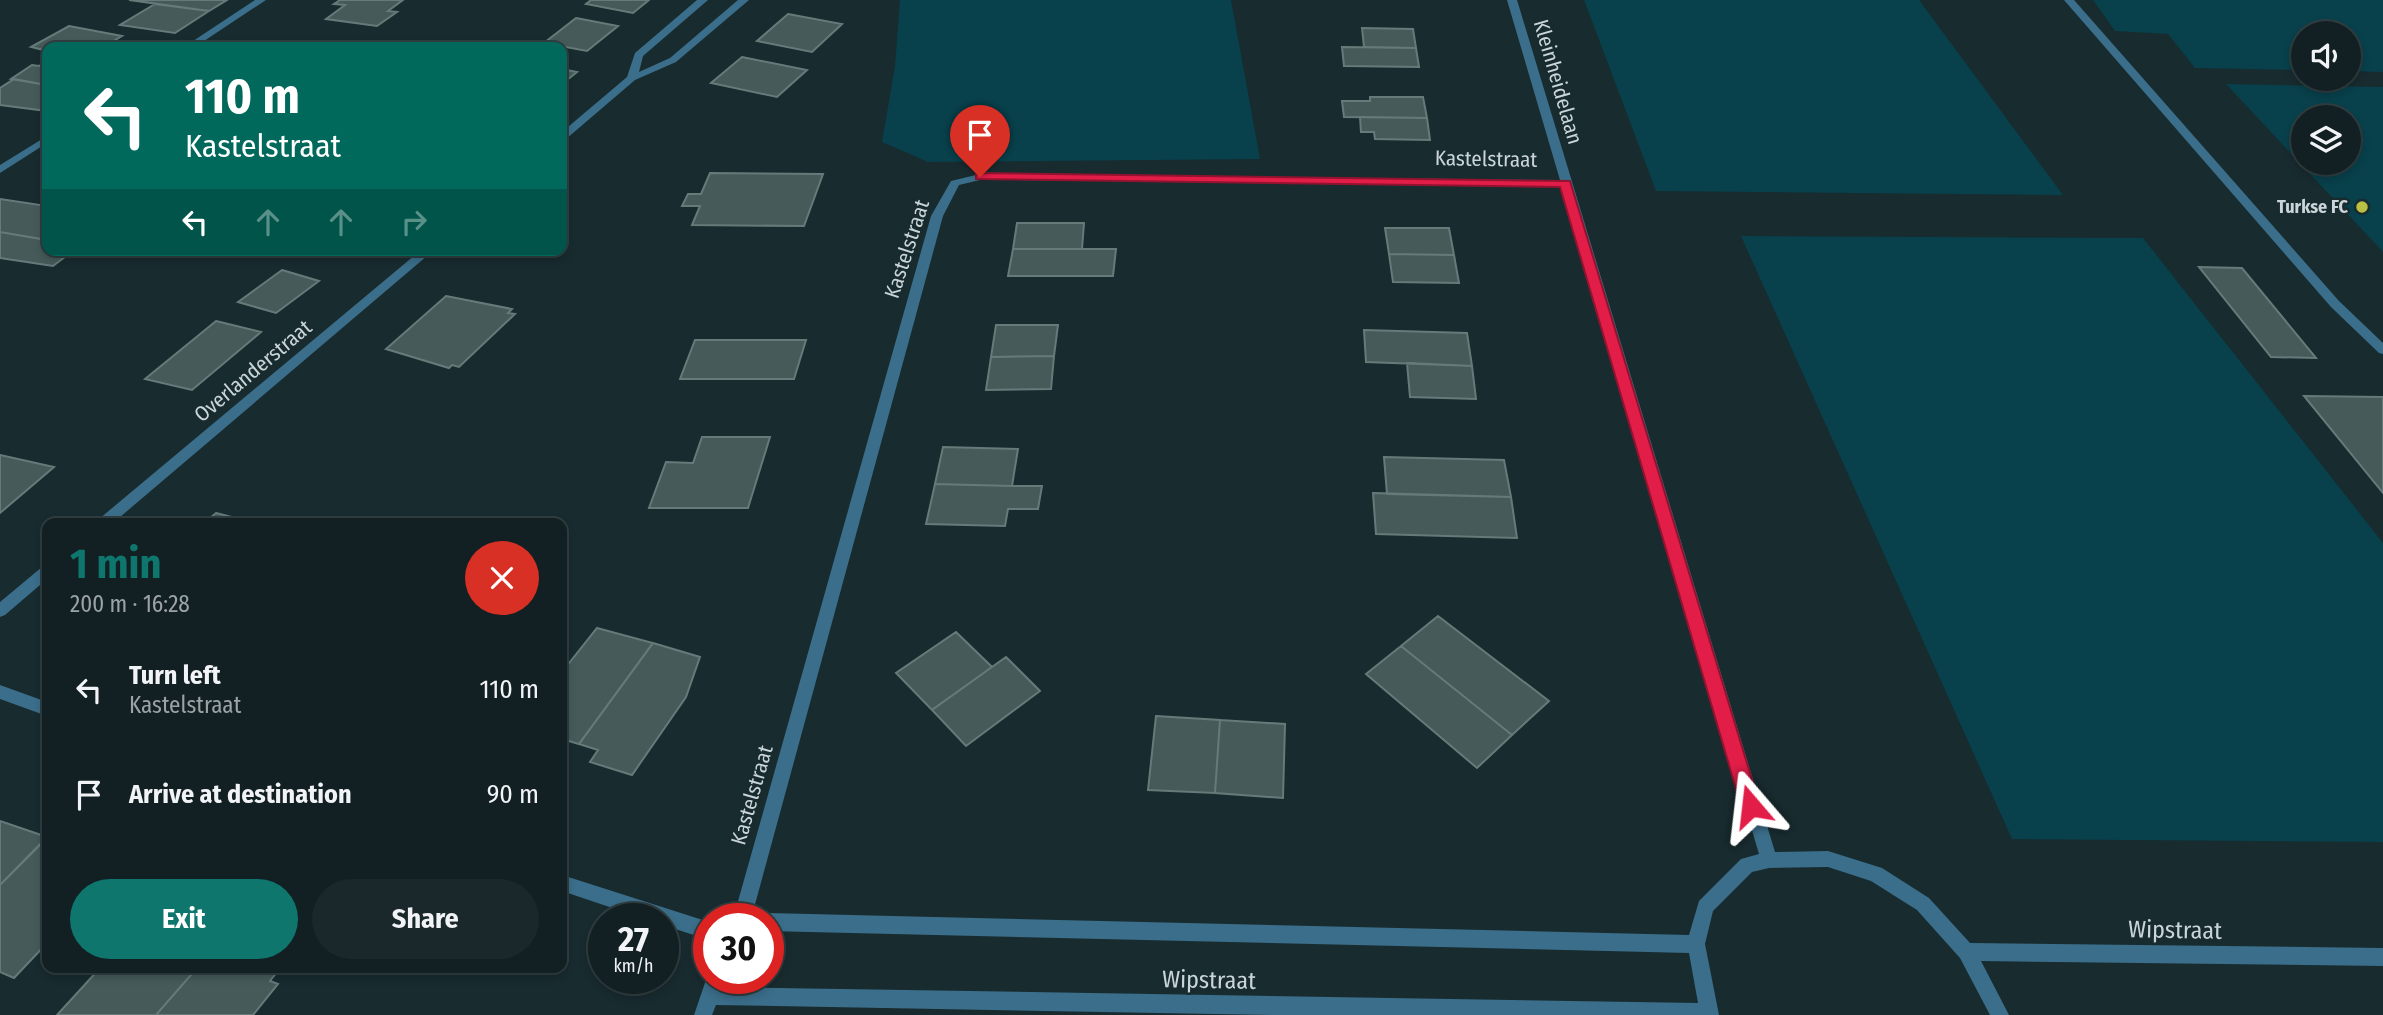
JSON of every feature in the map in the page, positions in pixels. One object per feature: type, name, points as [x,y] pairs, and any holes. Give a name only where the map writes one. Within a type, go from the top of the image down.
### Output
[{"type":"street","points":[[197,42],[261,0]]},
{"type":"street","points":[[632,78],[638,55],[703,0]]},
{"type":"street","points":[[567,133],[632,78],[673,60],[744,0]]},
{"type":"street","name":"Kleinheidelaan","points":[[1512,0],[1769,860]]},
{"type":"street","points":[[2069,0],[2335,304],[2383,351]]},
{"type":"street","points":[[0,170],[42,142]]},
{"type":"street","name":"Kastelstraat","points":[[746,903],[937,216],[955,183],[980,177],[1018,177],[1566,183]]},
{"type":"street","name":"Overlanderstraat","points":[[110,518],[421,256]]},
{"type":"street","points":[[0,611],[42,575]]},
{"type":"street","points":[[0,692],[42,707]]},
{"type":"street","points":[[1710,1014],[1696,944],[1705,907],[1746,865],[1769,860],[1828,859],[1875,874],[1923,904],[1966,952],[2000,1015]]},
{"type":"street","points":[[567,885],[693,926]]},
{"type":"street","points":[[784,922],[1696,944]]},
{"type":"street","name":"Wipstraat","points":[[1966,952],[2383,957]]},
{"type":"street","name":"Wipstraat","points":[[784,989],[1710,1014]]},
{"type":"street","points":[[703,1015],[710,994]]},
{"type":"shaded area","points":[[900,0],[1231,0],[1260,159],[928,162],[882,142],[895,66]]},
{"type":"shaded area","points":[[1584,0],[1919,0],[2063,195],[1656,191]]},
{"type":"shaded area","points":[[2093,0],[2383,0],[2383,72],[2361,71],[2361,21],[2291,21],[2291,70],[2195,68],[2168,34],[2115,31]]},
{"type":"shaded area","name":"Turkse FC","points":[[2226,84],[2291,85],[2291,91],[2361,91],[2361,87],[2383,87],[2383,252],[2311,175],[2361,175],[2361,105],[2291,105],[2291,154]]},
{"type":"shaded area","points":[[1741,236],[2143,238],[2383,543],[2383,842],[2012,839]]},
{"type":"building","points":[[129,0],[227,0],[209,11]]},
{"type":"building","points":[[340,0],[403,0],[388,11],[397,12],[377,26],[326,19],[345,5],[334,4]]},
{"type":"building","points":[[591,0],[649,0],[633,13],[586,4]]},
{"type":"building","points":[[155,4],[209,11],[175,33],[120,25]]},
{"type":"building","points":[[788,14],[842,24],[812,52],[757,41]]},
{"type":"building","points":[[576,18],[618,26],[587,51],[567,47],[567,42],[545,42]]},
{"type":"building","points":[[69,26],[122,36],[112,42],[42,42],[42,50],[31,47]]},
{"type":"building","points":[[1362,28],[1413,29],[1416,48],[1364,47]]},
{"type":"building","points":[[1342,47],[1416,48],[1419,67],[1344,66]]},
{"type":"building","points":[[742,57],[807,70],[777,97],[711,83]]},
{"type":"building","points":[[42,64],[42,84],[11,79],[32,65]]},
{"type":"building","points":[[567,70],[577,72],[567,80]]},
{"type":"building","points":[[14,79],[42,84],[42,110],[0,105],[0,88]]},
{"type":"building","points":[[1370,97],[1423,97],[1427,118],[1344,117],[1342,101],[1370,101]]},
{"type":"building","points":[[1360,117],[1427,118],[1430,140],[1375,139],[1374,132],[1361,132]]},
{"type":"building","points":[[710,173],[823,174],[804,226],[692,225],[700,206],[682,206],[688,194],[701,194]]},
{"type":"building","points":[[0,199],[42,205],[42,239],[0,232]]},
{"type":"building","points":[[1017,223],[1084,223],[1082,249],[1013,249]]},
{"type":"building","points":[[1385,228],[1449,228],[1454,255],[1389,254]]},
{"type":"building","points":[[0,232],[42,239],[42,256],[66,256],[53,266],[0,258]]},
{"type":"building","points":[[1013,249],[1116,249],[1113,276],[1008,276]]},
{"type":"building","points":[[1389,254],[1454,255],[1459,283],[1393,282]]},
{"type":"building","points":[[2199,267],[2242,268],[2316,358],[2271,357]]},
{"type":"building","points":[[282,270],[319,281],[276,313],[238,302]]},
{"type":"building","points":[[446,296],[512,309],[508,313],[515,314],[459,367],[452,365],[449,368],[386,349]]},
{"type":"building","points":[[216,321],[261,332],[192,390],[145,379]]},
{"type":"building","points":[[996,325],[1058,325],[1054,356],[991,357]]},
{"type":"building","points":[[1364,330],[1467,333],[1472,366],[1366,362]]},
{"type":"building","points":[[695,340],[806,340],[794,379],[680,379]]},
{"type":"building","points":[[1054,356],[1051,389],[986,390],[991,357]]},
{"type":"building","points":[[1407,363],[1472,366],[1476,399],[1410,397]]},
{"type":"building","points":[[2304,396],[2383,397],[2383,493]]},
{"type":"building","points":[[702,437],[770,437],[748,508],[649,508],[666,462],[693,463]]},
{"type":"building","points":[[943,447],[1018,449],[1012,486],[935,484]]},
{"type":"building","points":[[0,455],[54,467],[0,513]]},
{"type":"building","points":[[1384,457],[1504,460],[1511,497],[1387,494]]},
{"type":"building","points":[[935,484],[1042,486],[1038,509],[1008,509],[1005,526],[926,524]]},
{"type":"building","points":[[1373,493],[1511,497],[1517,538],[1376,534]]},
{"type":"building","points":[[216,513],[236,518],[210,518]]},
{"type":"building","points":[[1438,616],[1549,701],[1512,735],[1401,646]]},
{"type":"building","points":[[597,628],[653,643],[579,744],[567,740],[567,666]]},
{"type":"building","points":[[956,632],[992,667],[932,710],[896,673]]},
{"type":"building","points":[[653,643],[700,657],[686,697],[632,775],[590,762],[598,750],[579,744]]},
{"type":"building","points":[[1401,646],[1512,735],[1477,768],[1366,674]]},
{"type":"building","points":[[1006,657],[1040,691],[966,746],[932,710]]},
{"type":"building","points":[[1156,716],[1220,720],[1215,793],[1148,790]]},
{"type":"building","points":[[1220,720],[1285,724],[1283,798],[1215,793]]},
{"type":"building","points":[[0,821],[42,835],[42,842],[0,885]]},
{"type":"building","points":[[42,843],[42,948],[14,978],[0,972],[0,885]]},
{"type":"building","points":[[95,973],[193,973],[156,1015],[57,1015]]},
{"type":"building","points":[[193,973],[276,973],[270,981],[278,984],[253,1015],[156,1015]]},
{"type":"place","name":"Turkse FC","points":[[2362,207]]},
{"type":"route","points":[[980,177],[1566,183],[1751,806]]}]
